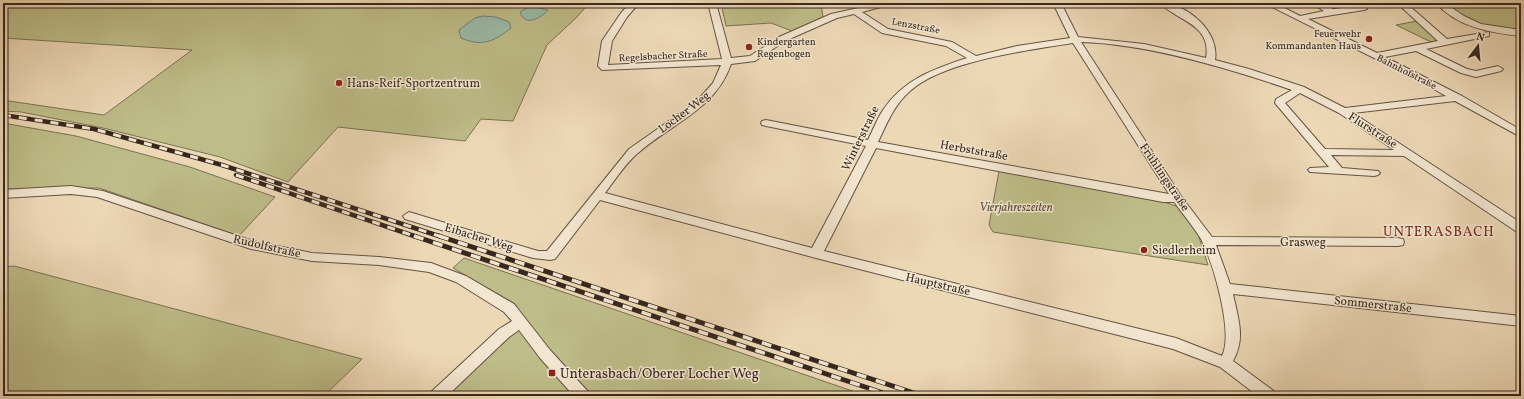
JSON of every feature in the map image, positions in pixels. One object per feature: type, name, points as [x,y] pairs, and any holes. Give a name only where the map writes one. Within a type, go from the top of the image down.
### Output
[{"type":"street","name":"Regelsbacher Straße","points":[[635,3],[624,15],[607,41],[603,66],[606,68],[727,62]]},
{"type":"street","points":[[712,3],[727,62],[752,59],[782,39],[834,16],[892,3]]},
{"type":"street","name":"Frühlingstraße","points":[[1057,3],[1075,40],[1177,198],[1199,226],[1208,241],[1225,288],[1234,338],[1231,352],[1225,362]]},
{"type":"street","points":[[1164,3],[1197,25],[1209,38],[1214,52],[1210,62]]},
{"type":"street","name":"Bahnhofstraße","points":[[1268,3],[1376,56],[1518,131]]},
{"type":"street","points":[[1314,3],[1332,12]]},
{"type":"street","points":[[1401,3],[1445,42]]},
{"type":"street","points":[[1440,3],[1463,20],[1477,27],[1520,34]]},
{"type":"street","points":[[1301,18],[1364,7]]},
{"type":"street","name":"Lenzstraße","points":[[855,11],[885,31],[949,44],[975,59]]},
{"type":"street","points":[[1376,56],[1486,34]]},
{"type":"street","name":"Flurstraße","points":[[1075,40],[1089,39],[1144,47],[1246,71],[1300,89],[1343,111],[1521,229]]},
{"type":"street","name":"Winterstraße","points":[[816,254],[860,171],[887,111],[907,88],[934,72],[975,59],[1017,49],[1075,40]]},
{"type":"street","points":[[1417,48],[1464,71],[1476,74],[1498,69]]},
{"type":"street","name":"Locher Weg","points":[[550,256],[615,172],[643,143],[687,113],[709,95],[722,77],[727,62]]},
{"type":"street","points":[[1300,89],[1280,101],[1280,103],[1338,171]]},
{"type":"street","points":[[1343,111],[1458,98]]},
{"type":"street","name":"Herbststraße","points":[[766,123],[1163,198],[1177,198]]},
{"type":"street","points":[[1322,152],[1407,153]]},
{"type":"street","points":[[1314,170],[1374,173]]},
{"type":"street","name":"Rudolfstraße","points":[[3,194],[71,190],[99,194],[251,245],[312,257],[379,261],[431,268],[461,279],[509,308],[522,322],[545,354],[584,396]]},
{"type":"street","name":"Hauptstraße","points":[[597,195],[816,254],[1176,344],[1225,362],[1269,396]]},
{"type":"street","name":"Eibacher Weg","points":[[409,216],[538,255],[550,256]]},
{"type":"street","name":"Grasweg","points":[[1208,241],[1398,242]]},
{"type":"street","name":"Sommerstraße","points":[[1225,288],[1521,321]]},
{"type":"street","points":[[437,396],[504,333],[522,322]]},
{"type":"green space","name":"Hans-Reif-Sportzentrum","points":[[3,3],[589,3],[577,17],[547,45],[513,121],[481,119],[465,141],[338,127],[288,182],[220,157],[103,128],[21,112],[3,111],[3,101],[9,101],[104,115],[192,50],[3,38]]},
{"type":"green space","points":[[721,3],[821,3],[823,17],[792,31],[771,23],[726,26]]},
{"type":"green space","points":[[1447,3],[1521,3],[1521,31],[1491,28],[1473,23]]},
{"type":"green space","points":[[1417,21],[1440,40],[1431,42],[1396,25]]},
{"type":"green space","points":[[3,123],[76,136],[190,167],[275,197],[239,236],[99,188],[3,189]]},
{"type":"green space","name":"Vierjahreszeiten","points":[[999,171],[1164,202],[1179,207],[1196,228],[1208,265],[993,232],[989,225]]},
{"type":"green space","points":[[464,258],[867,396],[453,396],[448,392],[527,322],[515,304],[453,268]]},
{"type":"green space","points":[[14,266],[362,359],[324,396],[3,396],[3,267]]},
{"type":"shaded area","points":[[530,6],[548,10],[542,16],[534,20],[529,20],[522,17],[520,12]]},
{"type":"shaded area","points":[[482,16],[496,17],[509,22],[511,28],[499,37],[487,42],[468,41],[461,38],[459,30],[475,18]]},
{"type":"railway","points":[[3,115],[94,129],[222,165],[442,237]]},
{"type":"railway","points":[[236,175],[417,237]]},
{"type":"railway","points":[[414,236],[892,396]]},
{"type":"railway","points":[[439,236],[923,396]]},
{"type":"place","name":"Feuerwehr Kommandanten Haus","points":[[1369,39]]},
{"type":"place","name":"Kindergarten Regenbogen","points":[[749,47]]},
{"type":"place","name":"Hans-Reif-Sportzentrum","points":[[339,83]]},
{"type":"place","name":"Siedlerheim","points":[[1144,250]]},
{"type":"place","name":"Unterasbach/Oberer Locher Weg","points":[[552,373]]},
{"type":"district","name":"UNTERASBACH","points":[[1439,231]]}]
